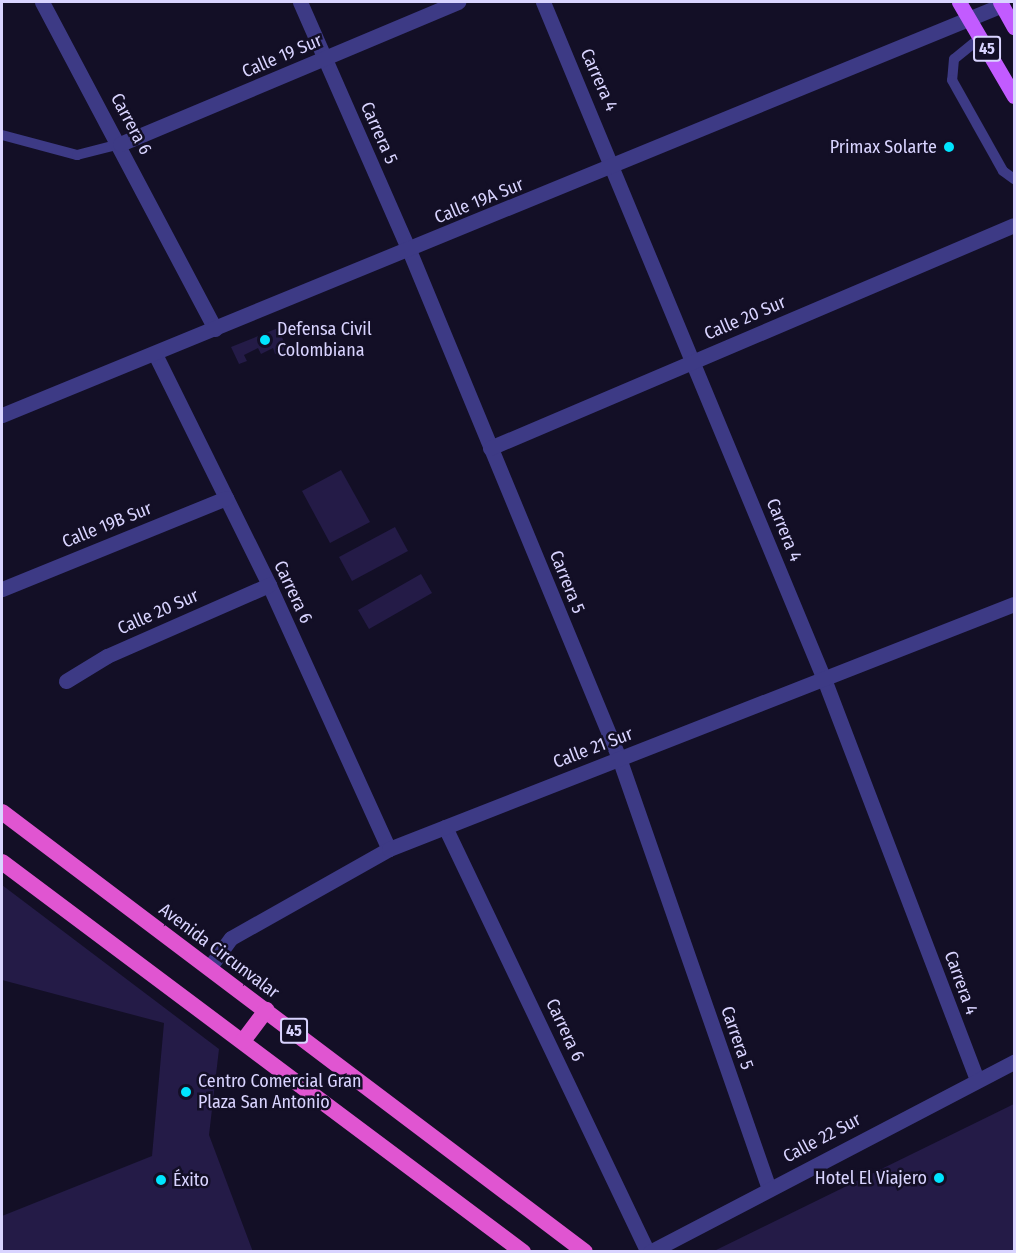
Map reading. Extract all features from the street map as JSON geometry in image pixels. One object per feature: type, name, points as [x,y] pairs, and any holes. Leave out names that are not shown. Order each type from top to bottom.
[{"type":"highway","name":"Avenida Circunvalar","points":[[2,812],[585,1251]]},
{"type":"highway","name":"45","points":[[2,862],[523,1251]]},
{"type":"highway","points":[[243,1041],[266,1010]]},
{"type":"main road","name":"45","points":[[959,2],[1014,96]]},
{"type":"main road","points":[[1001,3],[1014,27]]},
{"type":"street","name":"Carrera 6","points":[[42,2],[120,144],[215,329]]},
{"type":"street","name":"Carrera 5","points":[[300,2],[409,250],[619,758],[769,1188]]},
{"type":"street","name":"Calle 19 Sur","points":[[120,144],[325,60],[458,2]]},
{"type":"street","name":"Carrera 4","points":[[543,2],[615,166],[824,679],[976,1078]]},
{"type":"street","name":"Calle 19A Sur","points":[[2,415],[970,21],[1001,3]]},
{"type":"street","name":"Calle 20 Sur","points":[[490,448],[1014,225]]},
{"type":"street","name":"Carrera 6","points":[[155,354],[269,585],[389,849]]},
{"type":"street","name":"Calle 19B Sur","points":[[2,589],[226,498]]},
{"type":"street","name":"Calle 20 Sur","points":[[66,681],[107,656],[269,585]]},
{"type":"street","name":"Calle 21 Sur","points":[[209,968],[231,938],[389,849],[1014,604]]},
{"type":"street","name":"Carrera 6","points":[[445,827],[649,1251]]},
{"type":"street","name":"Calle 22 Sur","points":[[649,1251],[976,1078],[1014,1062]]},
{"type":"lane","points":[[981,38],[954,59],[951,80],[1003,171],[1014,179]]},
{"type":"lane","points":[[2,135],[78,155],[120,144]]},
{"type":"building","name":"Defensa Civil Colombiana","points":[[278,328],[287,349],[275,354],[273,348],[261,354],[258,348],[244,355],[247,361],[239,364],[231,347]]},
{"type":"building","points":[[341,470],[370,522],[330,543],[302,491]]},
{"type":"building","points":[[395,527],[408,551],[352,581],[339,557]]},
{"type":"building","points":[[421,574],[432,593],[369,629],[358,610]]},
{"type":"building","name":"Centro Comercial Gran Plaza San Antonio","points":[[2,885],[219,1049],[209,1135],[253,1252],[2,1252],[2,1216],[152,1156],[164,1023],[2,980]]},
{"type":"building","name":"Hotel El Viajero","points":[[1014,1104],[1014,1252],[712,1252]]},
{"type":"place","name":"Primax Solarte","points":[[949,147]]},
{"type":"place","name":"Defensa Civil Colombiana","points":[[265,340]]},
{"type":"place","name":"Centro Comercial Gran Plaza San Antonio","points":[[186,1092]]},
{"type":"place","name":"Hotel El Viajero","points":[[939,1178]]},
{"type":"place","name":"Éxito","points":[[161,1180]]}]
